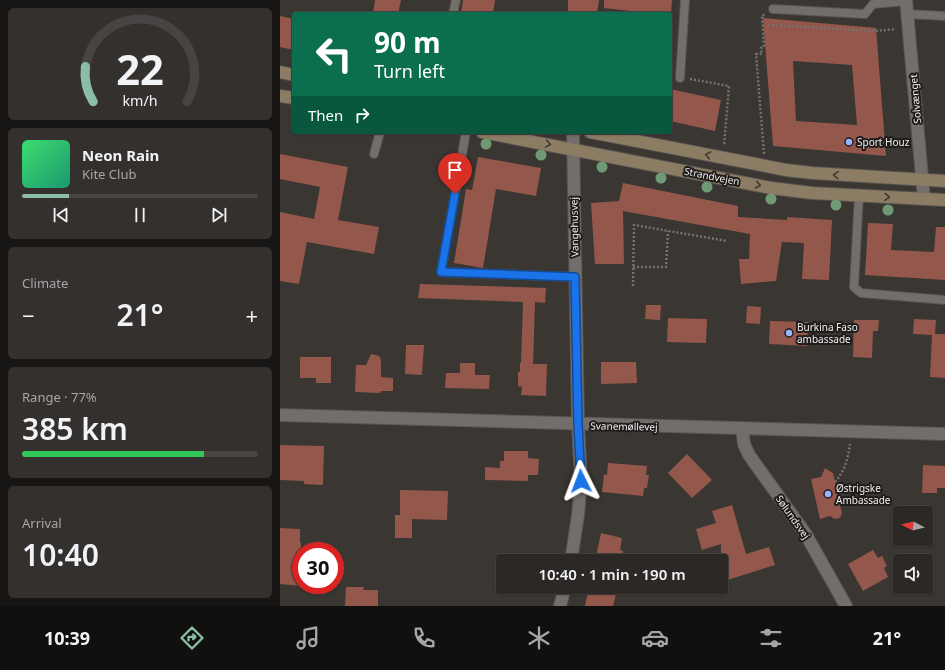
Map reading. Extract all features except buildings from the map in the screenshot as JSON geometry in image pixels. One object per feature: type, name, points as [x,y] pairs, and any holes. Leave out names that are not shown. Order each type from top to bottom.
[{"type":"street","name":"Solvænget","points":[[906,1],[924,199]]},
{"type":"street","points":[[280,72],[292,75]]},
{"type":"street","points":[[280,96],[292,98]]},
{"type":"street","name":"Strandvejen","points":[[506,134],[529,136],[573,149],[771,188],[812,193],[945,200]]},
{"type":"street","name":"Vangehusvej","points":[[572,554],[581,481],[578,424],[573,134]]},
{"type":"street","name":"Strandvejen","points":[[600,134],[765,166],[812,173],[945,181]]},
{"type":"street","name":"Svanemøllevej","points":[[280,415],[945,434]]},
{"type":"street","name":"Sølundsvej","points":[[742,428],[744,444],[749,455],[805,533],[846,606]]},
{"type":"street","points":[[560,606],[563,594]]},
{"type":"lane","points":[[453,12],[456,0]]},
{"type":"lane","points":[[680,78],[686,0]]},
{"type":"lane","points":[[773,9],[865,14],[873,4],[906,1]]},
{"type":"lane","points":[[907,14],[945,16]]},
{"type":"lane","points":[[374,154],[379,134]]},
{"type":"lane","points":[[466,134],[441,272],[575,277]]},
{"type":"lane","points":[[859,195],[854,287],[861,293],[945,300]]},
{"type":"path","points":[[765,166],[756,54],[762,54],[761,48],[764,48],[762,15],[774,15],[773,9]]},
{"type":"path","points":[[768,25],[876,31],[908,28]]},
{"type":"path","points":[[680,78],[729,86],[723,158]]},
{"type":"path","points":[[633,286],[634,225],[726,241]]},
{"type":"path","points":[[633,267],[666,267],[668,231]]},
{"type":"path","points":[[835,482],[840,477],[847,460],[852,431]]},
{"type":"place","name":"Sport Houz","points":[[849,142]]},
{"type":"place","name":"Burkina Faso ambassade","points":[[789,333]]},
{"type":"place","name":"Østrigske Ambassade","points":[[828,494]]},
{"type":"route","points":[[455,194],[441,272],[575,277],[578,424],[581,481]]}]
